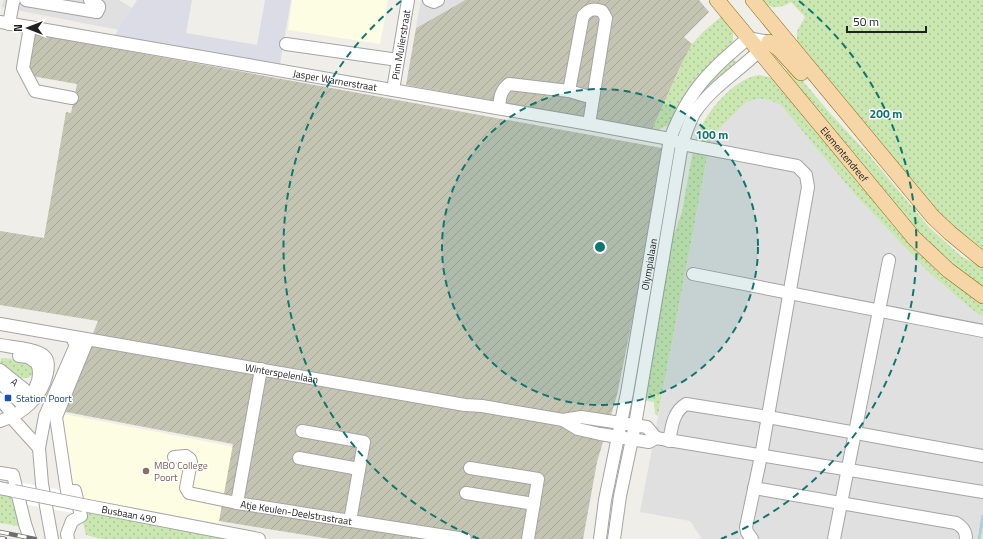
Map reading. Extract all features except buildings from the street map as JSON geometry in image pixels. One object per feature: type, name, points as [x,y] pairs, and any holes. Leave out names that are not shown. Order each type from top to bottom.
[{"type":"main road","name":"Elementendreef","points":[[717,0],[748,38],[764,46],[783,52],[824,100],[869,140]]},
{"type":"main road","name":"Elementendreef","points":[[753,0],[933,217],[983,260]]},
{"type":"main road","name":"Elementendreef","points":[[764,46],[914,238],[948,270],[983,296]]},
{"type":"street","points":[[5,23],[14,0]]},
{"type":"street","points":[[26,0],[97,12],[99,6],[90,0]]},
{"type":"street","name":"Pim Mulierstraat","points":[[393,90],[408,0]]},
{"type":"street","points":[[429,0],[434,2],[438,0]]},
{"type":"street","points":[[569,92],[583,16],[587,11],[595,9],[602,11],[606,18],[589,124]]},
{"type":"street","name":"Jasper Warnerstraat","points":[[5,23],[589,124],[670,139],[682,144],[797,166],[806,175],[808,187],[761,456],[746,527],[747,532],[752,539]]},
{"type":"street","points":[[764,46],[773,32],[774,25]]},
{"type":"street","points":[[30,27],[23,68],[35,91],[72,98]]},
{"type":"street","name":"Olympialaan","points":[[600,539],[605,500],[628,386],[670,139],[674,127],[702,82],[711,71],[748,38]]},
{"type":"street","points":[[286,44],[398,60]]},
{"type":"street","name":"Olympialaan","points":[[614,539],[620,496],[635,425],[682,144],[687,128],[695,113],[714,89],[764,46]]},
{"type":"street","points":[[499,108],[500,95],[503,89],[509,84],[569,92],[593,98]]},
{"type":"street","points":[[834,539],[890,260]]},
{"type":"street","points":[[693,274],[983,331]]},
{"type":"street","name":"Winterspelenlaan","points":[[0,324],[78,340],[465,405],[482,406],[563,420],[581,417],[647,427],[656,438],[649,442],[632,440],[578,429],[563,420]]},
{"type":"street","points":[[0,329],[78,340],[86,344],[56,417],[67,491],[75,491],[81,516],[72,520],[69,533],[48,517]]},
{"type":"street","points":[[52,539],[42,484],[39,448],[45,416],[78,340]]},
{"type":"street","points":[[0,345],[39,352],[46,358],[48,363],[46,375],[39,393],[26,408],[5,416]]},
{"type":"street","points":[[0,352],[28,357],[37,363],[39,369],[38,380],[30,394],[5,416]]},
{"type":"street","name":"A","points":[[0,370],[30,394]]},
{"type":"street","name":"Atje Keulen-Deelstrastraat","points":[[261,370],[237,503],[465,539]]},
{"type":"street","points":[[0,382],[21,403]]},
{"type":"street","points":[[0,399],[5,416],[39,448]]},
{"type":"street","points":[[669,440],[672,425],[677,412],[686,404],[768,417],[983,456]]},
{"type":"street","points":[[302,431],[364,442],[350,521]]},
{"type":"street","points":[[656,438],[983,492]]},
{"type":"street","points":[[174,457],[186,456],[190,459],[191,462],[183,484],[191,495],[237,503]]},
{"type":"street","points":[[299,458],[359,469]]},
{"type":"street","points":[[470,468],[538,479],[528,539]]},
{"type":"street","points":[[0,472],[13,475],[30,539]]},
{"type":"street","name":"Busbaan 490","points":[[0,488],[259,539]]},
{"type":"street","points":[[754,488],[956,523],[966,533],[966,539]]},
{"type":"street","points":[[466,493],[534,504]]},
{"type":"shaded area","points":[[4,0],[119,0],[132,8],[119,30],[1,7]]},
{"type":"shaded area","points":[[137,0],[192,0],[186,33],[257,45],[265,0],[291,0],[279,70],[111,41]]},
{"type":"shaded area","points":[[292,0],[388,0],[380,44],[288,30]]},
{"type":"shaded area","points":[[421,0],[465,0],[416,28]]},
{"type":"shaded area","points":[[465,0],[699,0],[709,12],[684,37],[692,44],[652,130],[406,85],[416,28]]},
{"type":"shaded area","points":[[34,34],[662,148],[651,228],[617,395],[597,462],[583,539],[330,539],[219,521],[233,444],[61,411],[98,321],[0,305],[0,231],[44,238],[66,112],[71,113],[77,84],[32,76],[28,70]]},
{"type":"shaded area","points":[[757,99],[769,100],[781,105],[856,196],[927,271],[971,309],[983,317],[983,539],[702,539],[690,521],[640,512],[711,137],[746,102]]},
{"type":"shaded area","name":"MBO College Poort","points":[[54,412],[235,447],[221,524],[65,495]]},
{"type":"green space","points":[[760,0],[983,0],[983,254],[941,218],[797,43],[797,31],[805,17],[791,2],[783,6],[775,7]]},
{"type":"green space","points":[[723,15],[733,30],[733,43],[672,123],[658,130],[652,130],[692,44],[703,32]]},
{"type":"green space","points":[[732,58],[739,65],[690,105],[696,96]]},
{"type":"green space","points":[[791,67],[829,112],[868,154],[929,227],[962,257],[983,267],[983,289],[926,242],[784,73]]},
{"type":"green space","points":[[759,75],[773,78],[983,301],[983,317],[971,309],[927,271],[856,196],[780,105],[769,100],[757,99],[709,147],[701,144],[696,138],[705,120],[716,105],[736,85],[751,77]]},
{"type":"green space","points":[[693,150],[708,153],[658,416],[655,414],[654,402],[642,400],[668,252],[682,212]]},
{"type":"green space","points":[[670,166],[675,167],[635,399],[630,398]]},
{"type":"green space","points":[[1,358],[28,361],[31,363],[33,374],[28,378],[19,378],[0,364]]},
{"type":"green space","points":[[0,495],[18,498],[23,527],[0,523]]},
{"type":"green space","points":[[80,511],[227,539],[102,539],[86,535]]},
{"type":"pier","points":[[11,481],[80,493],[85,515],[17,503]]},
{"type":"waterway","points":[[979,539],[983,516]]},
{"type":"railway","points":[[0,532],[35,539]]},
{"type":"railway","points":[[0,538],[5,539]]},
{"type":"place","name":"Station Poort","points":[[8,398]]},
{"type":"place","name":"MBO College Poort","points":[[146,471]]}]
